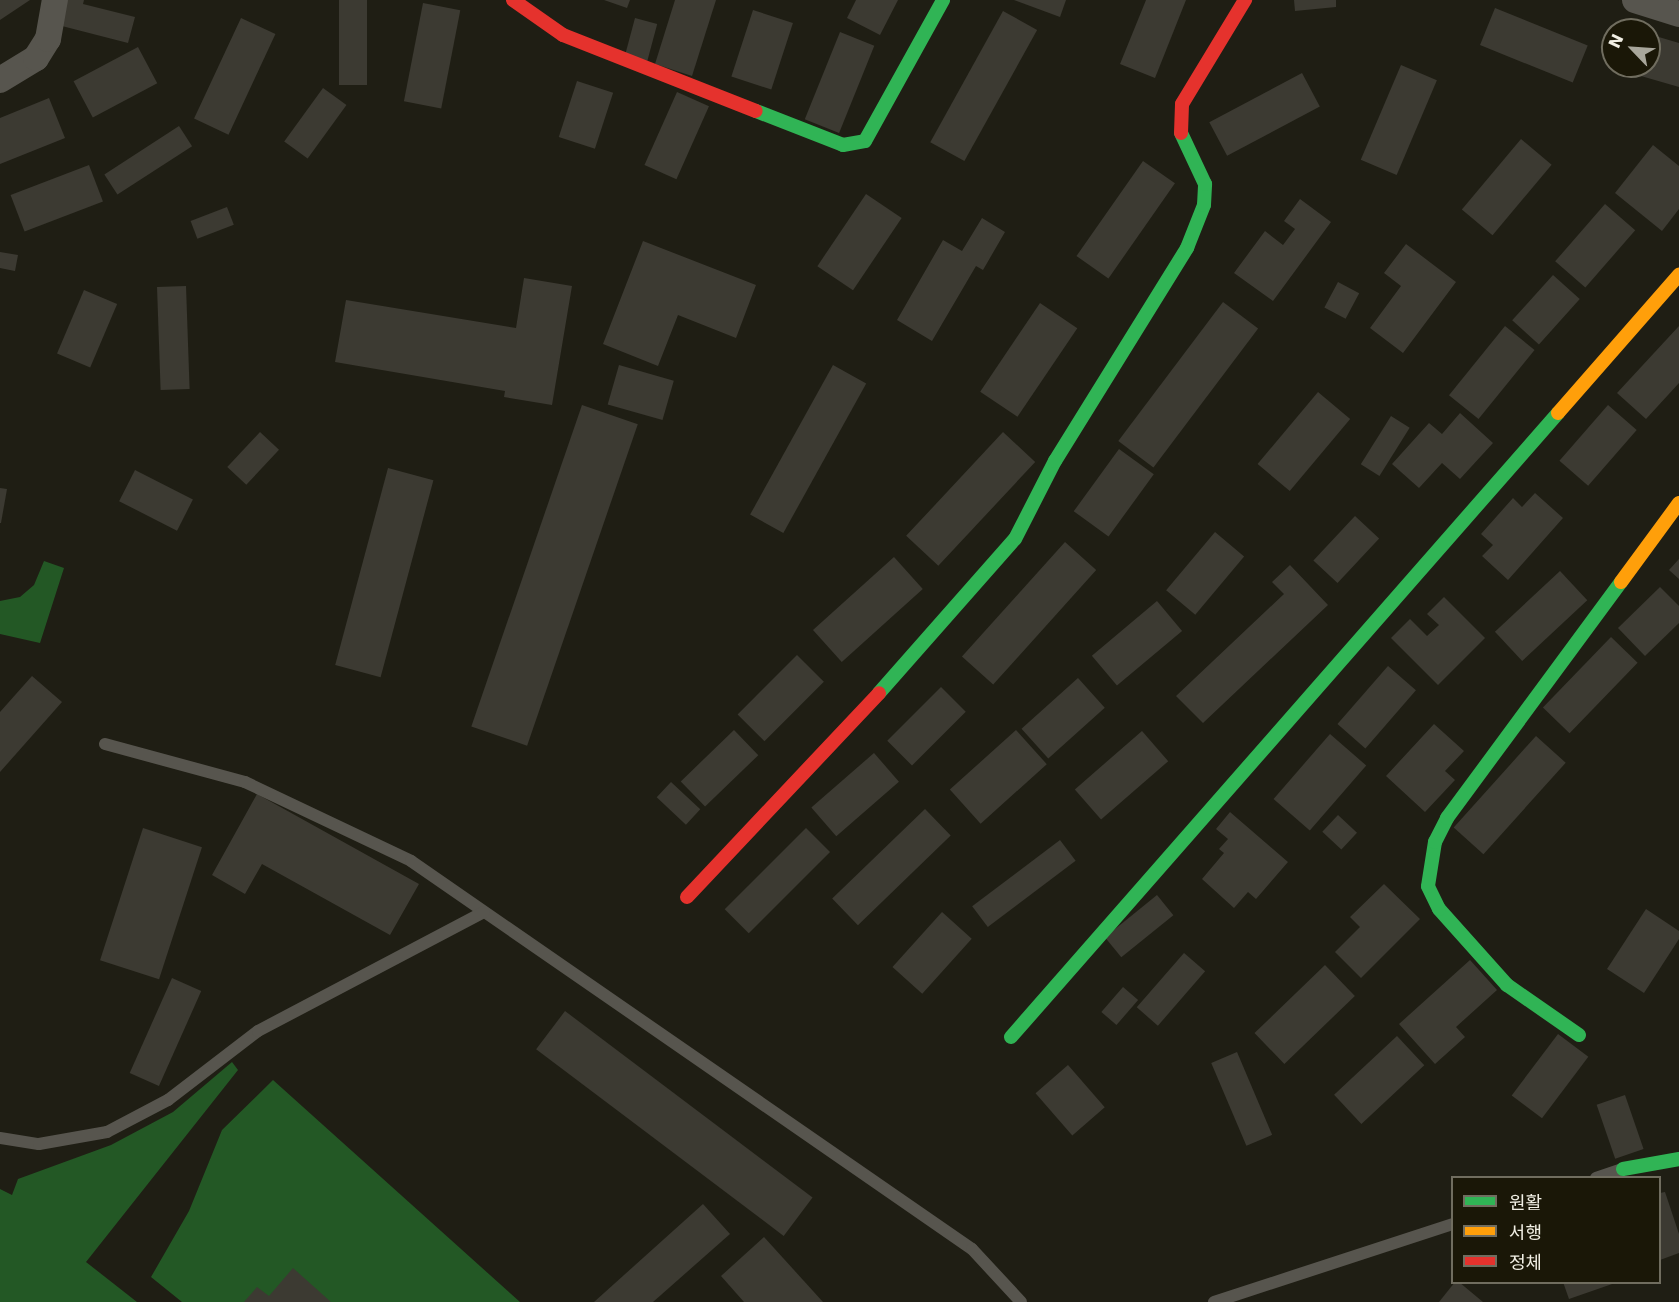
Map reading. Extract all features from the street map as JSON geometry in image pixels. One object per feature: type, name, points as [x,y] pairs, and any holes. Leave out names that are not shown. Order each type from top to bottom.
[{"type":"street","points":[[0,80],[36,58],[48,39],[56,0]]},
{"type":"street","points":[[513,0],[563,35],[843,145],[865,141],[944,0]]},
{"type":"street","points":[[687,897],[925,644],[1016,539],[1061,451],[1187,248],[1204,205],[1205,184],[1179,130],[1182,104],[1245,0]]},
{"type":"street","points":[[1635,0],[1679,14]]},
{"type":"street","points":[[1011,1037],[1679,275]]},
{"type":"street","points":[[1579,1035],[1507,985],[1439,909],[1428,886],[1435,842],[1447,818],[1679,503]]},
{"type":"street","points":[[1623,1169],[1679,1159]]},
{"type":"lane","points":[[105,744],[245,782],[411,861],[972,1249],[1021,1302]]},
{"type":"lane","points":[[0,1138],[39,1144],[107,1132],[168,1100],[258,1031],[484,912]]},
{"type":"lane","points":[[1602,1176],[1623,1169]]},
{"type":"lane","points":[[1214,1302],[1451,1224]]},
{"type":"green space","points":[[44,561],[64,568],[40,643],[0,634],[0,601],[20,597],[34,585]]},
{"type":"green space","points":[[232,1062],[238,1070],[86,1262],[137,1302],[0,1302],[0,1189],[12,1195],[18,1179],[111,1145],[173,1112]]},
{"type":"green space","points":[[273,1080],[520,1302],[182,1302],[151,1277],[189,1211],[222,1130]]},
{"type":"building","points":[[0,0],[30,0],[0,20]]},
{"type":"building","points":[[64,0],[84,0],[83,4],[135,17],[128,43],[58,25]]},
{"type":"building","points":[[339,0],[367,0],[367,85],[339,85]]},
{"type":"building","points":[[604,0],[630,0],[627,8]]},
{"type":"building","points":[[675,0],[716,0],[692,76],[655,64]]},
{"type":"building","points":[[856,0],[898,0],[880,35],[847,18]]},
{"type":"building","points":[[1014,0],[1066,0],[1060,17]]},
{"type":"building","points":[[1146,0],[1186,0],[1155,78],[1120,64]]},
{"type":"building","points":[[1294,0],[1336,0],[1336,7],[1295,11]]},
{"type":"building","points":[[423,3],[460,10],[441,108],[404,101]]},
{"type":"building","points":[[1495,8],[1588,45],[1573,83],[1480,45]]},
{"type":"building","points":[[753,10],[793,23],[771,90],[731,77]]},
{"type":"building","points":[[1003,11],[1037,30],[964,161],[930,142]]},
{"type":"building","points":[[241,18],[275,34],[229,135],[194,119]]},
{"type":"building","points":[[635,18],[657,24],[647,61],[625,55]]},
{"type":"building","points":[[840,32],[874,46],[839,133],[805,119]]},
{"type":"building","points":[[1661,38],[1679,43],[1679,87],[1648,78],[1661,78]]},
{"type":"building","points":[[138,47],[157,83],[93,117],[74,81]]},
{"type":"building","points":[[1401,65],[1437,80],[1397,175],[1361,160]]},
{"type":"building","points":[[1302,73],[1320,107],[1227,156],[1209,122]]},
{"type":"building","points":[[577,81],[613,93],[595,149],[559,137]]},
{"type":"building","points":[[323,88],[346,105],[308,158],[284,141]]},
{"type":"building","points":[[677,92],[709,106],[676,179],[644,165]]},
{"type":"building","points":[[49,98],[65,138],[0,164],[0,118]]},
{"type":"building","points":[[179,126],[192,146],[117,195],[104,174]]},
{"type":"building","points":[[1521,139],[1552,165],[1493,235],[1462,209]]},
{"type":"building","points":[[1653,145],[1679,166],[1679,209],[1662,231],[1615,193]]},
{"type":"building","points":[[1143,161],[1175,183],[1108,278],[1076,256]]},
{"type":"building","points":[[89,165],[103,201],[25,232],[11,195]]},
{"type":"building","points":[[866,194],[902,218],[853,290],[817,266]]},
{"type":"building","points":[[1300,199],[1331,222],[1273,301],[1234,273],[1265,231],[1283,245],[1295,229],[1284,221]]},
{"type":"building","points":[[1605,204],[1635,230],[1585,288],[1555,261]]},
{"type":"building","points":[[227,207],[234,225],[197,239],[191,221]]},
{"type":"building","points":[[982,218],[1005,232],[983,270],[976,266],[932,341],[897,320],[943,240],[962,251]]},
{"type":"building","points":[[643,241],[756,285],[736,338],[678,315],[658,366],[603,344]]},
{"type":"building","points":[[1406,244],[1456,282],[1403,353],[1370,328],[1401,286],[1384,273]]},
{"type":"building","points":[[0,252],[18,255],[15,271],[0,268]]},
{"type":"building","points":[[1553,275],[1580,299],[1539,344],[1512,320]]},
{"type":"building","points":[[524,278],[572,286],[552,405],[504,397],[505,391],[335,362],[346,300],[516,328]]},
{"type":"building","points":[[1338,282],[1359,293],[1346,319],[1324,308]]},
{"type":"building","points":[[186,286],[190,389],[161,390],[157,287]]},
{"type":"building","points":[[84,290],[117,304],[90,368],[57,354]]},
{"type":"building","points":[[1223,302],[1258,328],[1153,467],[1118,441]]},
{"type":"building","points":[[1040,303],[1077,328],[1017,417],[980,392]]},
{"type":"building","points":[[1505,326],[1535,350],[1479,419],[1449,395]]},
{"type":"building","points":[[1679,326],[1679,383],[1646,419],[1617,393]]},
{"type":"building","points":[[619,365],[674,381],[662,420],[608,404]]},
{"type":"building","points":[[833,365],[866,383],[783,533],[750,515]]},
{"type":"building","points":[[1318,392],[1350,419],[1290,491],[1258,464]]},
{"type":"building","points":[[582,405],[638,424],[527,746],[471,726]]},
{"type":"building","points":[[1608,405],[1637,430],[1588,486],[1559,461]]},
{"type":"building","points":[[1460,413],[1493,443],[1460,479],[1442,463],[1419,488],[1392,464],[1429,423],[1442,434]]},
{"type":"building","points":[[1391,416],[1410,428],[1379,476],[1361,464]]},
{"type":"building","points":[[260,432],[279,450],[246,485],[227,467]]},
{"type":"building","points":[[1003,432],[1035,462],[938,566],[906,536]]},
{"type":"building","points":[[1119,449],[1154,474],[1109,537],[1074,511]]},
{"type":"building","points":[[388,468],[433,480],[381,677],[335,665]]},
{"type":"building","points":[[135,470],[193,500],[177,531],[119,501]]},
{"type":"building","points":[[0,488],[7,489],[1,523],[0,523]]},
{"type":"building","points":[[1535,493],[1563,518],[1508,580],[1482,556],[1493,545],[1481,534],[1513,498],[1522,507]]},
{"type":"building","points":[[1355,516],[1379,539],[1338,583],[1313,561]]},
{"type":"building","points":[[1215,532],[1244,556],[1195,615],[1166,590]]},
{"type":"building","points":[[1065,542],[1096,570],[993,685],[962,656]]},
{"type":"building","points":[[894,557],[923,589],[842,662],[813,630]]},
{"type":"building","points":[[1679,559],[1679,579],[1669,570]]},
{"type":"building","points":[[1290,565],[1328,605],[1203,723],[1176,696],[1284,594],[1272,582]]},
{"type":"building","points":[[1560,571],[1587,600],[1522,661],[1495,632]]},
{"type":"building","points":[[1660,587],[1679,606],[1679,623],[1645,656],[1618,628]]},
{"type":"building","points":[[1444,597],[1485,638],[1438,685],[1391,638],[1410,619],[1427,636],[1439,625],[1427,614]]},
{"type":"building","points":[[1157,601],[1182,631],[1117,686],[1092,656]]},
{"type":"building","points":[[1611,637],[1638,663],[1570,733],[1543,707]]},
{"type":"building","points":[[797,655],[824,682],[764,741],[738,714]]},
{"type":"building","points":[[1388,666],[1416,690],[1365,748],[1337,724]]},
{"type":"building","points":[[32,676],[62,702],[0,772],[0,712]]},
{"type":"building","points":[[1078,678],[1105,708],[1048,759],[1022,729]]},
{"type":"building","points":[[941,687],[966,712],[912,765],[887,741]]},
{"type":"building","points":[[1434,724],[1464,751],[1445,771],[1455,780],[1425,812],[1386,776]]},
{"type":"building","points":[[734,730],[758,755],[705,807],[681,781]]},
{"type":"building","points":[[1016,730],[1047,764],[981,824],[950,790]]},
{"type":"building","points":[[1142,731],[1168,761],[1101,820],[1075,789]]},
{"type":"building","points":[[1330,734],[1366,765],[1310,830],[1274,799]]},
{"type":"building","points":[[1536,736],[1566,763],[1483,854],[1454,827]]},
{"type":"building","points":[[874,753],[899,782],[836,836],[811,807]]},
{"type":"building","points":[[671,782],[700,809],[686,825],[657,797]]},
{"type":"building","points":[[257,794],[419,884],[390,935],[262,864],[245,894],[212,875]]},
{"type":"building","points":[[925,809],[951,836],[858,925],[832,899]]},
{"type":"building","points":[[1230,812],[1288,862],[1256,899],[1248,892],[1234,908],[1202,879],[1224,853],[1219,849],[1228,839],[1216,829]]},
{"type":"building","points":[[1338,815],[1357,833],[1341,850],[1322,832]]},
{"type":"building","points":[[143,828],[202,847],[159,979],[100,960]]},
{"type":"building","points":[[806,828],[830,852],[749,933],[725,909]]},
{"type":"building","points":[[1060,840],[1076,861],[988,927],[972,906]]},
{"type":"building","points":[[1384,884],[1420,919],[1361,978],[1335,952],[1360,927],[1350,917]]},
{"type":"building","points":[[1157,895],[1173,915],[1121,957],[1105,937]]},
{"type":"building","points":[[1646,909],[1679,931],[1679,939],[1644,993],[1607,969]]},
{"type":"building","points":[[942,912],[972,939],[922,994],[892,967]]},
{"type":"building","points":[[1184,953],[1205,971],[1158,1026],[1137,1007]]},
{"type":"building","points":[[1470,960],[1497,990],[1456,1027],[1465,1037],[1435,1064],[1399,1024]]},
{"type":"building","points":[[1325,965],[1355,996],[1284,1064],[1255,1033]]},
{"type":"building","points":[[172,978],[201,991],[159,1086],[130,1073]]},
{"type":"building","points":[[1123,987],[1138,1000],[1116,1025],[1101,1012]]},
{"type":"building","points":[[565,1011],[813,1198],[784,1236],[536,1049]]},
{"type":"building","points":[[1558,1034],[1588,1057],[1542,1118],[1512,1095]]},
{"type":"building","points":[[1397,1036],[1424,1065],[1361,1124],[1334,1095]]},
{"type":"building","points":[[1237,1052],[1272,1135],[1246,1146],[1211,1063]]},
{"type":"building","points":[[1068,1065],[1105,1107],[1072,1135],[1036,1093]]},
{"type":"building","points":[[1625,1095],[1644,1149],[1615,1159],[1597,1105]]},
{"type":"building","points":[[1665,1192],[1679,1234],[1679,1253],[1661,1260],[1661,1193]]},
{"type":"building","points":[[703,1204],[730,1234],[653,1302],[594,1302]]},
{"type":"building","points":[[764,1237],[823,1302],[744,1302],[721,1276]]},
{"type":"building","points":[[293,1268],[331,1302],[244,1302],[257,1287],[269,1296]]},
{"type":"building","points":[[1453,1284],[1461,1284],[1483,1302],[1439,1302]]},
{"type":"building","points":[[1564,1284],[1612,1284],[1569,1299]]},
{"type":"traffic: fast","points":[[756,111],[843,145],[865,141],[943,0]]},
{"type":"traffic: fast","points":[[879,693],[1015,539],[1055,461],[1187,248],[1204,205],[1205,184],[1181,133]]},
{"type":"traffic: fast","points":[[1011,1037],[1558,413]]},
{"type":"traffic: fast","points":[[1579,1035],[1507,985],[1439,909],[1428,886],[1435,842],[1447,818],[1621,582]]},
{"type":"traffic: fast","points":[[1623,1169],[1679,1159]]},
{"type":"traffic: slow","points":[[1558,413],[1679,275]]},
{"type":"traffic: slow","points":[[1621,582],[1679,503]]},
{"type":"traffic: jam","points":[[513,0],[563,35],[756,111]]},
{"type":"traffic: jam","points":[[1181,133],[1182,104],[1245,0]]},
{"type":"traffic: jam","points":[[687,897],[879,693]]}]
